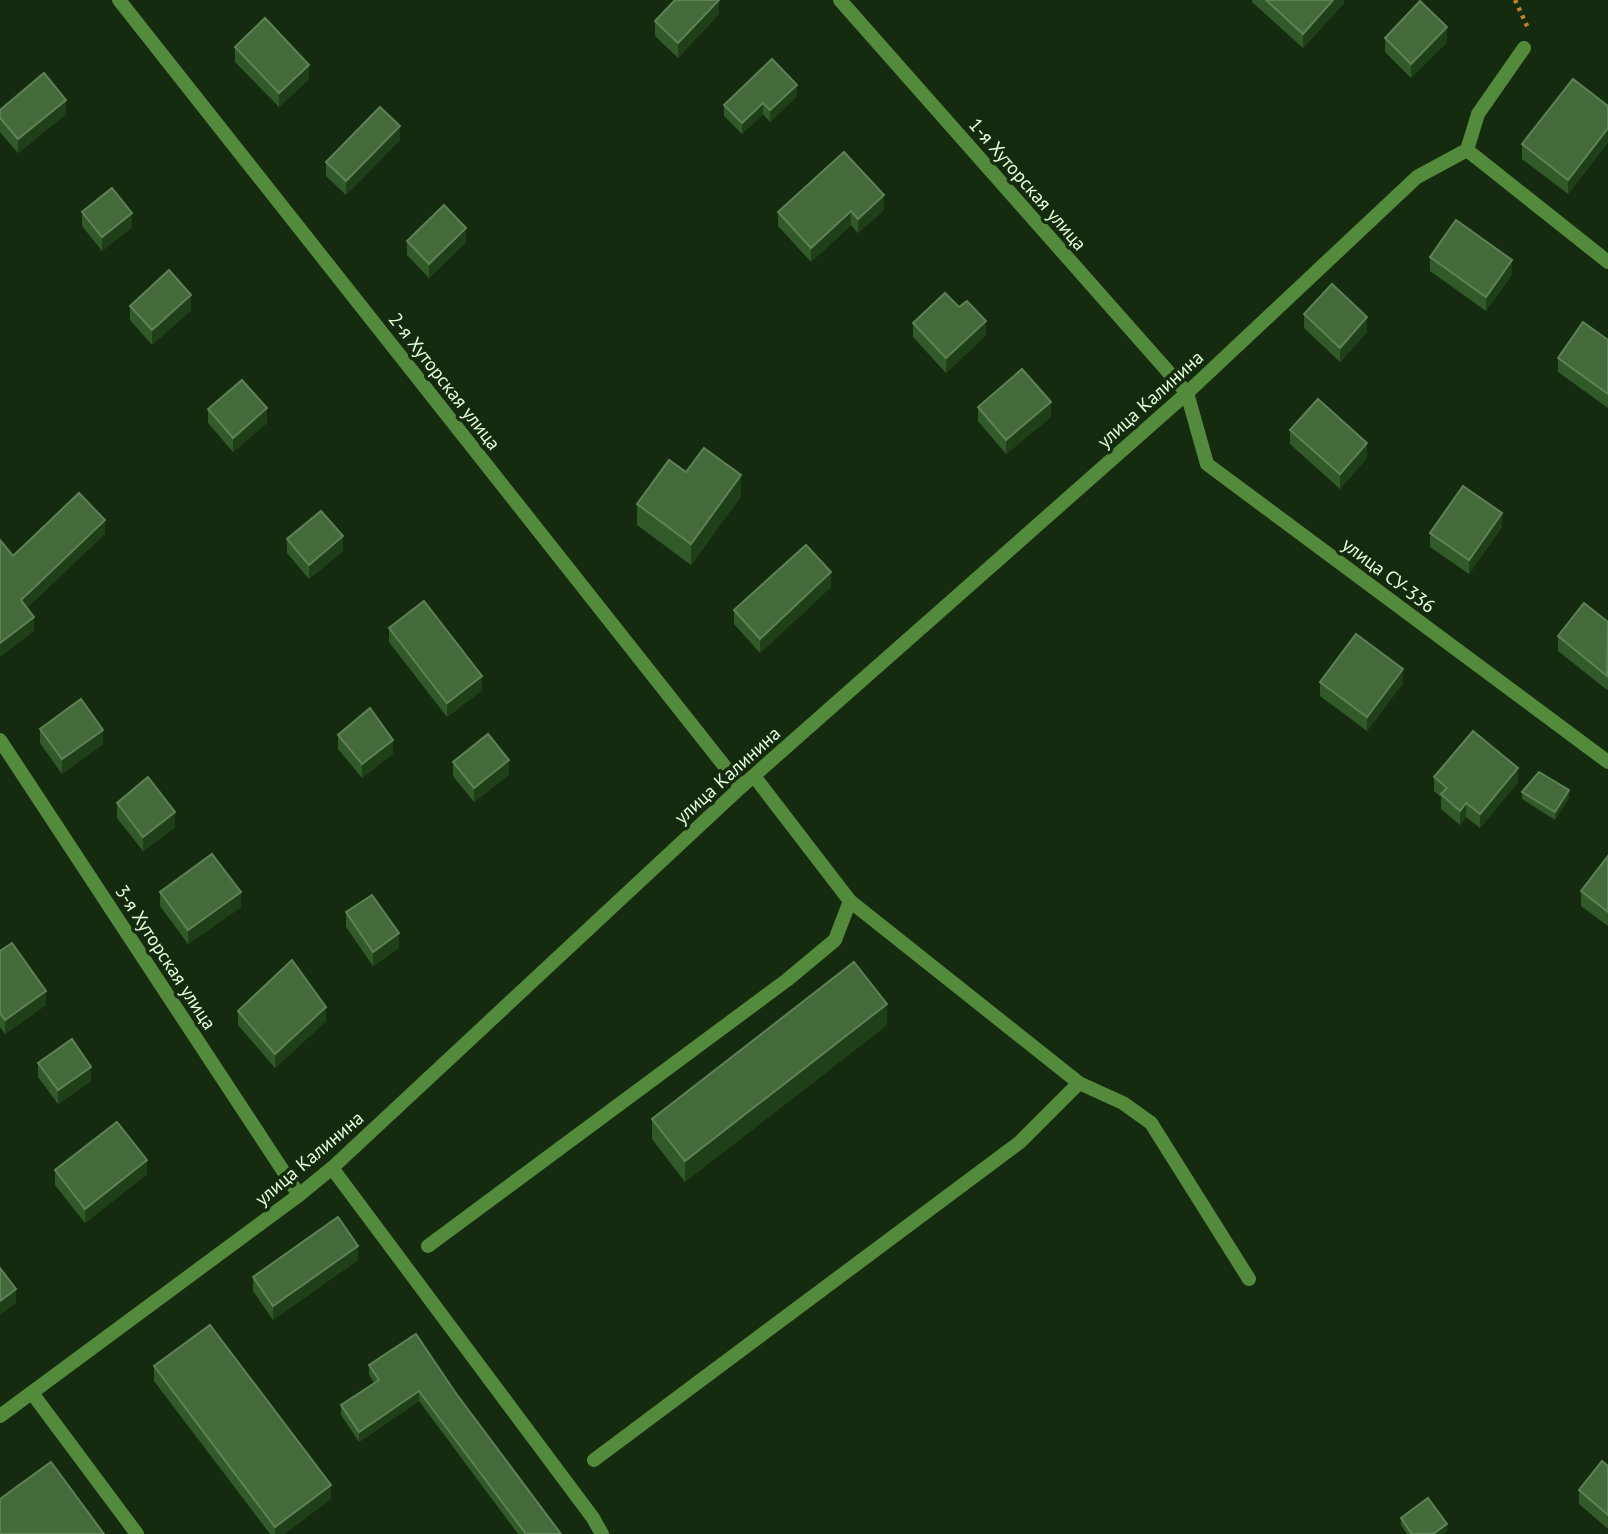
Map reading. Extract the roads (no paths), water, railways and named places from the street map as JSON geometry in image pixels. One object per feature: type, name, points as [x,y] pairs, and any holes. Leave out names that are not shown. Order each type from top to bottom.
[{"type":"street","name":"2-я Хуторская улица","points":[[119,0],[741,787]]},
{"type":"street","name":"1-я Хуторская улица","points":[[840,0],[1187,393]]},
{"type":"street","points":[[1524,48],[1478,114],[1467,150],[1608,262]]},
{"type":"street","name":"улица Калинина","points":[[0,1416],[332,1168],[741,787],[1187,393],[1417,177],[1467,150]]},
{"type":"street","name":"улица СУ-336","points":[[1187,393],[1207,464],[1608,762]]},
{"type":"street","name":"3-я Хуторская улица","points":[[0,740],[299,1195]]},
{"type":"street","points":[[754,776],[850,901],[1080,1083],[1123,1103],[1151,1123],[1249,1279]]},
{"type":"street","points":[[428,1245],[787,980],[835,940],[850,901]]},
{"type":"street","points":[[594,1460],[1020,1142],[1080,1083]]},
{"type":"street","points":[[332,1168],[593,1518],[602,1534]]},
{"type":"street","points":[[32,1392],[137,1534]]}]
